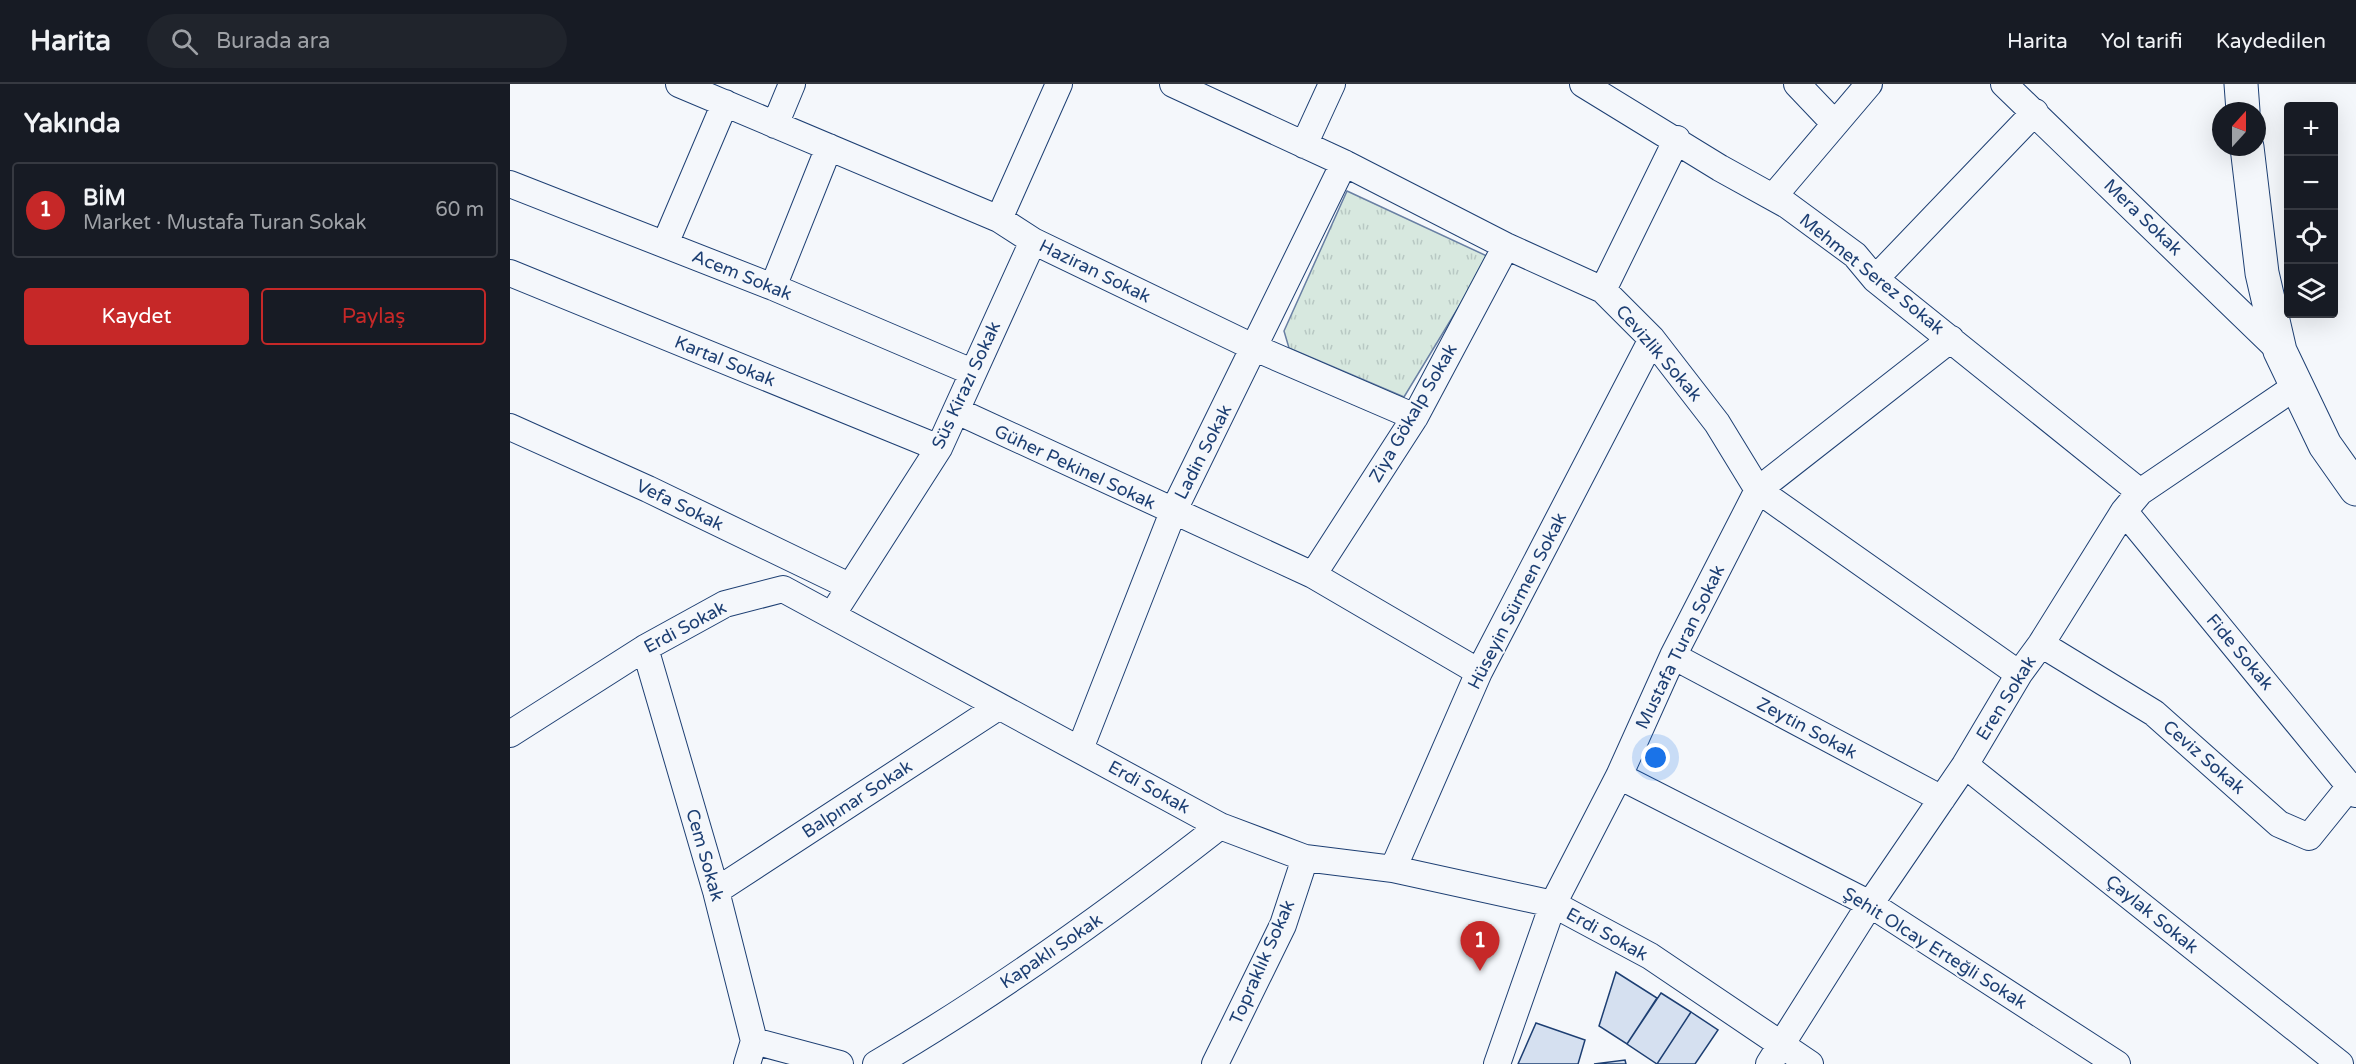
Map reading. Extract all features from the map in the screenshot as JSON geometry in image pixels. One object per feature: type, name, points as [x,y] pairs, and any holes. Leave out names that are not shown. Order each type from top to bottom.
[{"type":"street","name":"Haziran Sokak","points":[[680,84],[999,219],[1033,241],[1255,348],[1415,417]]},
{"type":"street","points":[[776,125],[792,84]]},
{"type":"street","points":[[999,219],[1059,84]]},
{"type":"street","name":"Cevizlik Sokak","points":[[1173,84],[1344,163],[1506,246],[1603,290],[1652,339],[1717,423],[1758,490],[2019,674]]},
{"type":"street","points":[[1304,145],[1332,84]]},
{"type":"street","points":[[1797,84],[1835,124]]},
{"type":"street","points":[[1773,197],[1869,84]]},
{"type":"street","name":"Mera Sokak","points":[[2004,84],[2280,351]]},
{"type":"street","points":[[2241,84],[2242,102]]},
{"type":"street","name":"Mehmet Serez Sokak","points":[[1592,86],[1720,168],[1787,205],[1855,255],[1875,279],[1951,339],[2132,501]]},
{"type":"street","points":[[665,244],[725,104]]},
{"type":"street","points":[[1875,279],[2035,112]]},
{"type":"street","points":[[1603,290],[1677,139]]},
{"type":"street","points":[[773,287],[829,147]]},
{"type":"street","points":[[2248,156],[2262,273],[2280,351],[2325,445],[2356,489]]},
{"type":"street","name":"Ladin Sokak","points":[[1080,748],[1173,512],[1344,163]]},
{"type":"street","name":"Acem Sokak","points":[[510,184],[773,287],[972,372]]},
{"type":"street","name":"Süs Kirazı Sokak","points":[[832,615],[939,448],[1033,241]]},
{"type":"street","name":"Ziya Gökalp Sokak","points":[[1313,575],[1415,417],[1506,246]]},
{"type":"street","name":"Kartal Sokak","points":[[510,273],[939,448]]},
{"type":"street","name":"Hüseyin Sürmen Sokak","points":[[1393,869],[1479,672],[1652,339]]},
{"type":"street","name":"Mustafa Turan Sokak","points":[[1497,1064],[1553,904],[1619,776],[1673,656],[1758,490],[1951,339]]},
{"type":"street","name":"Eren Sokak","points":[[1775,1054],[1870,904],[1965,765],[2019,674],[2041,644],[2132,501],[2298,385]]},
{"type":"street","name":"Güher Pekinel Sokak","points":[[957,411],[1313,575],[1479,672]]},
{"type":"street","name":"Vefa Sokak","points":[[510,427],[648,489],[849,586]]},
{"type":"street","name":"Fide Sokak","points":[[2132,501],[2354,790]]},
{"type":"street","name":"Erdi Sokak","points":[[510,734],[645,648],[725,604],[783,589],[998,707],[1080,748],[1220,826],[1305,858],[1393,869],[1553,904],[1650,956],[1775,1054],[1810,1064]]},
{"type":"street","name":"Ceviz Sokak","points":[[2041,644],[2154,713],[2279,824],[2309,837],[2354,790]]},
{"type":"street","name":"Cem Sokak","points":[[645,648],[716,891],[750,1052]]},
{"type":"street","name":"Zeytin Sokak","points":[[1673,656],[1942,799]]},
{"type":"street","name":"Balpınar Sokak","points":[[716,891],[998,707]]},
{"type":"street","name":"Çaylak Sokak","points":[[1965,765],[2340,1064]]},
{"type":"street","name":"Şehit Olcay Erteğli Sokak","points":[[1619,776],[1870,904],[2117,1064]]},
{"type":"street","name":"Kapaklı Sokak","points":[[876,1064],[939,1028],[1127,899],[1220,826]]},
{"type":"street","name":"Topraklık Sokak","points":[[1215,1064],[1283,925],[1305,858]]},
{"type":"street","points":[[750,1052],[840,1064]]},
{"type":"green space","points":[[1347,191],[1489,257],[1404,397],[1289,348],[1284,331]]},
{"type":"building","points":[[1616,972],[1657,998],[1627,1044],[1599,1026]]},
{"type":"building","points":[[1661,993],[1691,1012],[1657,1064],[1627,1044]]},
{"type":"building","points":[[1691,1012],[1718,1030],[1695,1064],[1657,1064]]},
{"type":"building","points":[[1536,1023],[1585,1040],[1578,1064],[1518,1064]]},
{"type":"building","points":[[1625,1060],[1626,1064],[1594,1064]]},
{"type":"place","name":"BİM","points":[[1480,971]]}]
